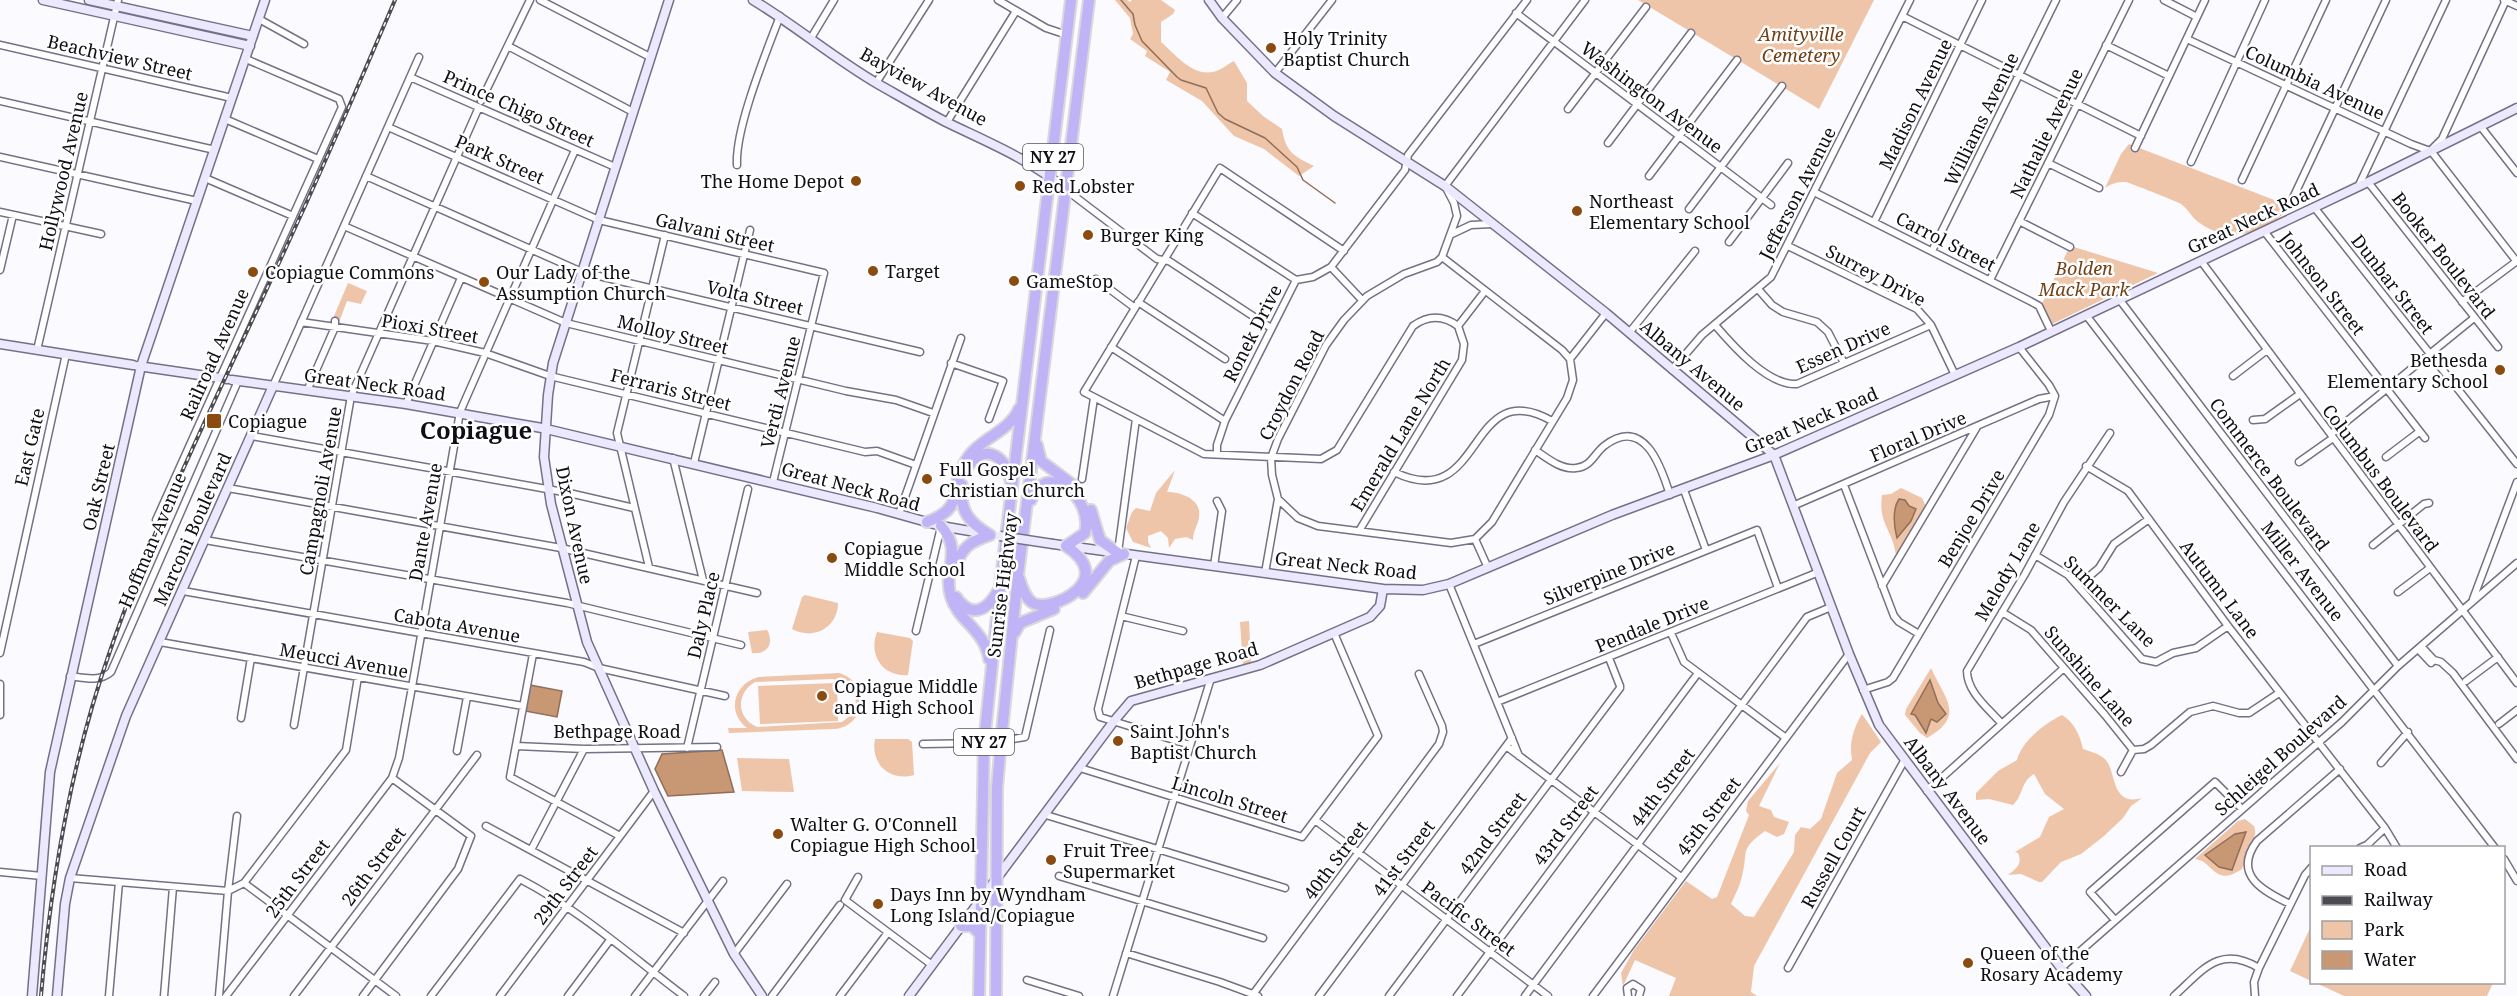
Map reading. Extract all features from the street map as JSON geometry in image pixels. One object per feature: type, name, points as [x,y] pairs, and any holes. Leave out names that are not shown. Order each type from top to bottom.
[{"type":"highway","name":"Sunrise Highway","points":[[979,996],[984,743],[1000,587],[1071,0]]},
{"type":"highway","name":"Sunrise Highway","points":[[996,996],[1001,741],[1018,575],[1089,0]]},
{"type":"highway","points":[[927,522],[943,516],[950,510],[964,464],[975,448],[1014,420],[1024,398]]},
{"type":"highway","points":[[1012,641],[1020,623],[1071,602],[1094,582],[1109,561],[1121,553],[1100,540],[1091,511],[1084,497],[1074,485],[1041,460],[1036,435]]},
{"type":"highway","points":[[995,535],[967,518],[962,505],[961,489],[969,465],[974,458],[983,454],[993,455],[1002,460],[1010,473],[1013,492]]},
{"type":"highway","points":[[1018,575],[1028,599],[1044,606],[1066,598],[1085,582],[1084,562],[1078,554],[1066,546],[1085,533],[1087,525],[1079,499],[1069,489],[1049,482],[1039,486],[1027,509]]},
{"type":"highway","points":[[941,526],[952,543],[949,586],[951,599],[981,636],[987,647],[991,669]]},
{"type":"highway","points":[[995,535],[970,542],[963,550],[955,573],[956,598],[963,606],[973,610],[982,609],[990,604],[1000,587]]},
{"type":"highway","points":[[961,926],[972,926],[980,934]]},
{"type":"main road","points":[[43,0],[250,46]]},
{"type":"main road","points":[[89,0],[118,3],[253,36]]},
{"type":"main road","name":"Oak Street","points":[[32,996],[50,772],[70,676],[126,439],[137,366],[215,150],[265,0]]},
{"type":"main road","name":"Dixon Avenue","points":[[669,0],[550,376],[544,457],[548,490],[561,548],[577,607],[598,668],[654,791],[734,954],[762,996]]},
{"type":"main road","name":"Bayview Avenue","points":[[753,0],[780,16],[876,83],[947,122],[985,139],[1051,177],[1065,189]]},
{"type":"main road","name":"Albany Avenue","points":[[1209,0],[1222,18],[1275,72],[1334,116],[1445,186],[1606,313],[1774,455],[1849,654],[1879,725],[2061,968],[2086,996]]},
{"type":"main road","name":"Great Neck Road","points":[[0,344],[229,380],[460,412],[545,428],[773,482],[941,526],[1136,556],[1383,589],[1423,590],[1449,584],[1612,515],[1774,455],[2019,347],[2363,184],[2517,108]]},
{"type":"main road","name":"Marconi Boulevard","points":[[57,996],[65,904],[70,878],[112,751],[273,386]]},
{"type":"main road","name":"Bethpage Road","points":[[909,996],[1131,701],[1260,665],[1334,633],[1376,612],[1380,606],[1383,589]]},
{"type":"street","name":"Campagnoli Avenue","points":[[294,725],[351,396],[480,104],[530,0]]},
{"type":"street","points":[[540,0],[650,57]]},
{"type":"street","points":[[811,38],[834,0]]},
{"type":"street","points":[[876,83],[929,0]]},
{"type":"street","points":[[998,0],[1047,28],[1067,35]]},
{"type":"street","points":[[1222,18],[1237,0]]},
{"type":"street","points":[[1275,72],[1332,0]]},
{"type":"street","points":[[1485,291],[1458,326],[1437,317],[1420,320],[1413,326],[1344,440],[1329,456],[1311,460],[1204,454],[1084,392],[1220,168],[1344,250],[1405,170],[1407,155],[1527,0]]},
{"type":"street","points":[[1278,499],[1289,511],[1308,523],[1451,543],[1474,539],[1492,522],[1571,390],[1573,380],[1570,359],[1442,257],[1457,216],[1454,203],[1445,186],[1586,0]]},
{"type":"street","name":"Jefferson Avenue","points":[[1672,370],[1702,335],[1771,277],[1910,0]]},
{"type":"street","name":"Madison Avenue","points":[[1874,222],[1983,0]]},
{"type":"street","name":"Williams Avenue","points":[[1932,251],[2056,0]]},
{"type":"street","name":"Nathalie Avenue","points":[[1990,280],[2129,0]]},
{"type":"street","points":[[2164,0],[2197,17]]},
{"type":"street","points":[[2135,148],[2205,0]]},
{"type":"street","points":[[2191,162],[2265,0]]},
{"type":"street","points":[[2242,180],[2326,0]]},
{"type":"street","points":[[2292,200],[2386,0]]},
{"type":"street","points":[[2363,184],[2384,132],[2446,0]]},
{"type":"street","points":[[2462,302],[2517,262],[2431,151],[2442,139],[2505,0],[2517,6]]},
{"type":"street","name":"Hollywood Avenue","points":[[38,350],[118,3]]},
{"type":"street","points":[[1568,109],[1646,7]]},
{"type":"street","points":[[947,122],[1016,11]]},
{"type":"street","name":"Washington Avenue","points":[[1516,13],[1771,205]]},
{"type":"street","points":[[737,165],[736,148],[780,16]]},
{"type":"street","points":[[1902,16],[2141,136]]},
{"type":"street","points":[[259,19],[304,44]]},
{"type":"street","points":[[1608,143],[1691,33]]},
{"type":"street","name":"Columbia Avenue","points":[[2187,39],[2384,132],[2431,151]]},
{"type":"street","name":"Beachview Street","points":[[0,45],[232,98]]},
{"type":"street","points":[[2106,45],[2169,76]]},
{"type":"street","points":[[508,46],[633,112]]},
{"type":"street","name":"Marconi Boulevard","points":[[273,386],[419,57]]},
{"type":"street","name":"Railroad Avenue","points":[[156,520],[229,380],[293,216],[342,107],[339,99],[246,59]]},
{"type":"street","points":[[1649,176],[1737,60]]},
{"type":"street","name":"Prince Chigo Street","points":[[410,77],[480,104],[615,167]]},
{"type":"street","points":[[1689,209],[1782,86]]},
{"type":"street","points":[[0,101],[215,150]]},
{"type":"street","points":[[225,119],[318,159]]},
{"type":"street","name":"Park Street","points":[[388,127],[599,220]]},
{"type":"street","points":[[2481,127],[2517,173]]},
{"type":"street","name":"Dante Avenue","points":[[392,778],[399,758],[460,412],[575,150]]},
{"type":"street","points":[[0,157],[197,201]]},
{"type":"street","points":[[1729,242],[1788,163]]},
{"type":"street","points":[[2048,163],[2099,188]]},
{"type":"street","name":"Volta Street","points":[[366,176],[582,272],[920,352]]},
{"type":"street","points":[[205,178],[293,216]]},
{"type":"street","name":"Booker Boulevard","points":[[2363,184],[2498,347]]},
{"type":"street","points":[[1065,189],[1157,259],[1164,260],[1272,328]]},
{"type":"street","name":"Carrol Street","points":[[1814,192],[2039,306],[2051,331]]},
{"type":"street","name":"Dunbar Street","points":[[2314,207],[2517,464]]},
{"type":"street","points":[[0,212],[101,234]]},
{"type":"street","points":[[1192,213],[1296,280]]},
{"type":"street","points":[[0,270],[13,215]]},
{"type":"street","name":"Galvani Street","points":[[599,220],[824,273]]},
{"type":"street","points":[[2019,221],[2070,247]]},
{"type":"street","points":[[1452,234],[1471,225],[1492,224]]},
{"type":"street","name":"Molloy Street","points":[[344,226],[566,323],[719,361],[896,400],[933,413]]},
{"type":"street","points":[[694,463],[750,230]]},
{"type":"street","name":"Johnson Street","points":[[2264,231],[2425,438]]},
{"type":"street","points":[[649,567],[617,433],[665,235]]},
{"type":"street","name":"Surrey Drive","points":[[1788,246],[1917,309],[1931,325],[1955,375]]},
{"type":"street","name":"Ronek Drive","points":[[1217,454],[1217,445],[1224,421],[1296,280],[1312,277],[1331,267],[1344,250]]},
{"type":"street","points":[[1629,333],[1695,250]]},
{"type":"street","name":"Croydon Road","points":[[1265,573],[1278,499],[1272,475],[1271,458],[1278,439],[1326,345],[1362,300],[1404,274],[1437,262],[1442,257]]},
{"type":"street","name":"Columbus Boulevard","points":[[2201,261],[2517,683]]},
{"type":"street","points":[[1331,267],[1362,300]]},
{"type":"street","name":"Verdi Avenue","points":[[773,482],[824,273]]},
{"type":"street","points":[[406,404],[461,278]]},
{"type":"street","points":[[1096,279],[1225,359]]},
{"type":"street","points":[[1758,290],[1772,305],[1783,312],[1817,322],[1828,332],[1844,363]]},
{"type":"street","name":"Commerce Boulevard","points":[[2119,299],[2398,666]]},
{"type":"street","points":[[1570,359],[1606,313]]},
{"type":"street","name":"Miller Avenue","points":[[2086,315],[2375,688],[2494,846]]},
{"type":"street","points":[[2299,462],[2474,318]]},
{"type":"street","name":"Pioxi Street","points":[[301,322],[335,324],[433,341],[485,353],[550,376]]},
{"type":"street","points":[[307,391],[335,324]]},
{"type":"street","name":"Essen Drive","points":[[1715,325],[1736,348],[1776,381],[1786,385],[1797,384],[1931,325]]},
{"type":"street","name":"Emerald Lane North","points":[[1359,531],[1462,360],[1464,344],[1458,326]]},
{"type":"street","points":[[898,514],[961,338]]},
{"type":"street","points":[[1111,347],[1224,421]]},
{"type":"street","points":[[2019,347],[2055,396]]},
{"type":"street","points":[[2233,376],[2267,350]]},
{"type":"street","name":"East Gate","points":[[0,652],[66,354]]},
{"type":"street","points":[[951,363],[1003,381],[989,419]]},
{"type":"street","name":"Ferraris Street","points":[[550,376],[865,452],[877,451],[916,465]]},
{"type":"street","name":"Hoffman Avenue","points":[[70,676],[89,679],[106,677],[111,672],[229,380]]},
{"type":"street","points":[[2253,420],[2265,419],[2300,394]]},
{"type":"street","name":"Floral Drive","points":[[1795,506],[2039,399],[2055,396]]},
{"type":"street","name":"Benjoe Drive","points":[[1863,690],[1888,682],[1893,678],[2047,422],[2055,396]]},
{"type":"street","points":[[1082,479],[1094,398]]},
{"type":"street","points":[[1395,472],[1408,479],[1422,482],[1449,475],[1464,462],[1489,424],[1506,414],[1526,411],[1552,421]]},
{"type":"street","points":[[1121,553],[1136,419]]},
{"type":"street","points":[[1882,586],[1977,427]]},
{"type":"street","points":[[2386,458],[2420,432]]},
{"type":"street","name":"Melody Lane","points":[[2001,723],[1971,689],[1967,682],[1967,671],[2086,466],[2110,433]]},
{"type":"street","points":[[252,436],[634,508]]},
{"type":"street","points":[[1535,450],[1562,466],[1579,468],[1586,466],[1599,451],[1614,441],[1623,438],[1639,440],[1654,453],[1670,495]]},
{"type":"street","points":[[673,458],[703,580]]},
{"type":"street","name":"Autumn Lane","points":[[2086,466],[2128,491],[2279,693],[2385,828],[2396,846]]},
{"type":"street","points":[[2473,599],[2517,482]]},
{"type":"street","points":[[1844,485],[1894,616],[1899,622],[1919,634]]},
{"type":"street","points":[[228,488],[561,548],[757,593]]},
{"type":"street","name":"Daly Place","points":[[687,748],[748,489]]},
{"type":"street","points":[[1684,490],[1706,550]]},
{"type":"street","points":[[1214,566],[1222,511],[1217,501]]},
{"type":"street","points":[[2373,545],[2424,504],[2429,503]]},
{"type":"street","points":[[2078,586],[2099,568],[2114,544],[2149,519]]},
{"type":"street","points":[[916,631],[941,526]]},
{"type":"street","name":"Silverpine Drive","points":[[1474,644],[1757,530],[1778,588]]},
{"type":"street","points":[[1474,539],[1488,568]]},
{"type":"street","points":[[205,540],[567,603],[712,640],[741,645]]},
{"type":"street","name":"Summer Lane","points":[[2035,555],[2063,571],[2142,659],[2156,662],[2173,653],[2196,648],[2228,626]]},
{"type":"street","points":[[1136,556],[1098,709],[1100,717],[1190,745]]},
{"type":"street","name":"Schleigel Boulevard","points":[[2061,968],[2318,743],[2398,666],[2517,563]]},
{"type":"street","points":[[2398,592],[2430,568]]},
{"type":"street","name":"Pendale Drive","points":[[1497,702],[1819,572]]},
{"type":"street","points":[[1449,584],[1519,756]]},
{"type":"street","name":"Cabota Avenue","points":[[183,591],[584,663],[725,696]]},
{"type":"street","name":"44th Street","points":[[1525,996],[1807,617],[1831,607]]},
{"type":"street","name":"Sunshine Lane","points":[[2002,612],[2031,630],[2133,750],[2144,749],[2151,745],[2190,712],[2213,706],[2239,713],[2249,713],[2279,693]]},
{"type":"street","points":[[1122,616],[1183,631]]},
{"type":"street","points":[[1001,741],[1025,737],[1050,630]]},
{"type":"street","points":[[1315,820],[1378,736],[1334,633]]},
{"type":"street","points":[[1671,633],[1684,662],[1786,738]]},
{"type":"street","name":"Meucci Avenue","points":[[160,642],[523,706]]},
{"type":"street","points":[[2420,647],[2434,660],[2442,662],[2454,674],[2517,759]]},
{"type":"street","points":[[533,654],[510,777],[620,836]]},
{"type":"street","name":"45th Street","points":[[1593,996],[1849,654]]},
{"type":"street","points":[[2466,681],[2498,657]]},
{"type":"street","points":[[241,718],[251,658]]},
{"type":"street","name":"42nd Street","points":[[1389,996],[1620,687],[1609,658]]},
{"type":"street","points":[[1927,791],[2064,668]]},
{"type":"street","name":"43rd Street","points":[[1457,996],[1698,673]]},
{"type":"street","name":"40th Street","points":[[1256,994],[1439,744],[1442,737],[1442,726],[1419,674]]},
{"type":"street","points":[[70,878],[228,891],[244,883],[346,750],[358,677]]},
{"type":"street","points":[[1113,996],[1211,678]]},
{"type":"street","points":[[0,684],[0,715]]},
{"type":"street","points":[[457,751],[467,697]]},
{"type":"street","points":[[2499,724],[2517,711]]},
{"type":"street","points":[[2381,763],[2408,732]]},
{"type":"street","name":"41st Street","points":[[1319,996],[1512,738]]},
{"type":"street","points":[[923,744],[984,743]]},
{"type":"street","name":"Bethpage Road","points":[[516,746],[717,747]]},
{"type":"street","points":[[1506,746],[1681,877]]},
{"type":"street","points":[[531,850],[584,748]]},
{"type":"street","points":[[2121,772],[2133,750]]},
{"type":"street","name":"26th Street","points":[[294,996],[477,754]]},
{"type":"street","name":"Russell Court","points":[[1788,968],[1904,761]]},
{"type":"street","name":"Lincoln Street","points":[[1080,768],[1302,837],[1315,820]]},
{"type":"street","points":[[2290,904],[2264,892],[2256,884],[2250,874],[2251,850],[2257,841],[2340,769]]},
{"type":"street","points":[[363,996],[458,869],[471,836],[392,778]]},
{"type":"street","name":"25th Street","points":[[226,996],[392,778]]},
{"type":"street","points":[[2115,920],[2090,892],[2215,782],[2242,809]]},
{"type":"street","name":"29th Street","points":[[500,996],[654,791]]},
{"type":"street","points":[[1046,815],[1285,888]]},
{"type":"street","points":[[219,996],[237,816]]},
{"type":"street","name":"Pacific Street","points":[[1315,820],[1548,996]]},
{"type":"street","points":[[486,826],[684,933]]},
{"type":"street","points":[[2365,846],[2385,828]]},
{"type":"street","points":[[2505,861],[2517,881]]},
{"type":"street","points":[[2255,996],[2254,982],[2259,968],[2290,904],[2310,870]]},
{"type":"street","points":[[0,872],[42,876]]},
{"type":"street","points":[[1059,876],[1263,939]]},
{"type":"street","points":[[858,877],[845,900],[932,965]]},
{"type":"street","points":[[431,996],[520,879],[567,907],[684,996]]},
{"type":"street","points":[[635,996],[723,881]]},
{"type":"street","points":[[110,996],[119,882]]},
{"type":"street","points":[[244,883],[396,996]]},
{"type":"street","points":[[734,954],[787,884]]},
{"type":"street","points":[[164,996],[173,887]]},
{"type":"street","points":[[772,996],[840,905]]},
{"type":"street","points":[[840,996],[886,935]]},
{"type":"street","points":[[567,996],[610,940]]},
{"type":"street","points":[[1126,953],[1256,994]]},
{"type":"street","points":[[2174,996],[2210,964],[2218,960],[2238,958],[2259,968]]},
{"type":"street","points":[[1027,980],[1079,996]]},
{"type":"street","points":[[704,996],[715,982]]},
{"type":"street","points":[[1629,996],[1627,988],[1633,984],[1641,988],[1639,996]]},
{"type":"green space","points":[[1115,0],[1130,2],[1132,0],[1161,0],[1175,10],[1161,22],[1161,42],[1191,68],[1198,71],[1216,71],[1234,61],[1247,83],[1247,101],[1282,129],[1286,144],[1292,153],[1314,166],[1299,176],[1264,149],[1234,136],[1202,101],[1166,80],[1170,72],[1145,56],[1147,51],[1130,39],[1133,34],[1130,18]]},
{"type":"green space","name":"Amityville Cemetery","points":[[1638,0],[1874,0],[1819,109]]},
{"type":"green space","points":[[2129,144],[2292,207],[2270,223],[2247,233],[2234,235],[2209,229],[2197,221],[2181,204],[2144,189],[2126,182],[2115,183],[2105,188],[2121,154]]},
{"type":"green space","name":"Bolden Mack Park","points":[[2074,247],[2158,273],[2050,325],[2041,306],[2068,250]]},
{"type":"green space","points":[[348,283],[367,291],[361,304],[347,301],[338,325],[331,323]]},
{"type":"green space","points":[[1175,470],[1167,492],[1184,495],[1194,501],[1197,506],[1199,517],[1193,540],[1186,537],[1175,539],[1169,548],[1168,538],[1161,531],[1148,536],[1151,548],[1133,542],[1126,528],[1132,512],[1136,508],[1150,511],[1156,493]]},
{"type":"green space","points":[[1901,488],[1922,498],[1926,507],[1896,555],[1881,505],[1882,495],[1891,494]]},
{"type":"green space","points":[[805,595],[838,603],[834,619],[823,630],[808,633],[792,629],[802,597]]},
{"type":"green space","points":[[1249,621],[1251,663],[1243,666],[1240,622]]},
{"type":"green space","points":[[767,630],[770,644],[762,652],[752,653],[748,632]]},
{"type":"green space","points":[[877,632],[910,638],[913,641],[908,675],[891,672],[880,663],[875,649]]},
{"type":"green space","points":[[1931,668],[1946,698],[1949,714],[1939,730],[1927,738],[1905,715],[1906,709]]},
{"type":"green space","points":[[839,673],[856,685],[861,703],[859,712],[845,726],[834,729],[729,733],[728,728],[747,728],[736,714],[736,699],[743,686],[758,677]],"holes":[[[833,679],[847,684],[855,693],[856,705],[851,715],[842,722],[757,727],[750,723],[742,712],[744,692],[755,682]]]},
{"type":"green space","points":[[837,683],[838,721],[760,724],[758,686]]},
{"type":"green space","points":[[1862,714],[1881,742],[1870,753],[1754,966],[1751,992],[1757,996],[1669,996],[1676,978],[1635,960],[1623,986],[1621,973],[1634,950],[1686,881],[1712,899],[1717,897],[1749,815],[1746,811],[1748,801],[1780,763],[1759,806],[1771,810],[1774,817],[1789,822],[1784,834],[1777,837],[1765,831],[1748,847],[1741,880],[1731,904],[1745,916],[1754,917],[1794,852],[1795,835],[1801,827],[1810,829],[1821,819],[1837,773],[1852,760],[1853,736]]},
{"type":"green space","points":[[2062,715],[2076,729],[2083,749],[2106,760],[2121,795],[2133,799],[2142,798],[2131,806],[2123,818],[2104,836],[2081,854],[2061,862],[2042,882],[2021,874],[2008,875],[2019,863],[2018,853],[2015,852],[2040,837],[2049,817],[2064,809],[2045,794],[2034,774],[2027,781],[2013,805],[1989,799],[1976,800],[1976,793],[1998,771],[2017,760],[2024,746],[2035,733]]},
{"type":"green space","points":[[875,739],[908,739],[912,742],[914,775],[897,776],[883,769],[875,756]]},
{"type":"green space","points":[[737,758],[789,759],[794,792],[742,791]]},
{"type":"green space","points":[[2245,819],[2254,826],[2255,836],[2242,869],[2226,876],[2220,875],[2195,859],[2238,821]]},
{"type":"green space","points":[[2310,928],[2310,980],[2290,971]]},
{"type":"green space","points":[[2318,984],[2493,984],[2487,996],[2344,996]]},
{"type":"water","points":[[1899,499],[1905,500],[1909,506],[1916,509],[1911,521],[1897,538],[1894,513]]},
{"type":"water","points":[[1930,680],[1938,703],[1946,714],[1937,722],[1931,719],[1926,733],[1915,715],[1911,714]]},
{"type":"water","points":[[530,685],[562,691],[557,717],[525,711]]},
{"type":"water","points":[[722,750],[734,792],[668,796],[655,769],[662,754]]},
{"type":"water","points":[[2246,832],[2232,870],[2219,867],[2205,855],[2235,834]]},
{"type":"waterway","points":[[1121,0],[1133,14],[1142,41],[1177,77],[1206,88],[1218,113],[1225,119],[1265,138],[1297,167],[1303,180],[1335,203]]},
{"type":"railway","points":[[41,996],[51,908],[65,821],[84,735],[110,651],[151,544],[197,438],[307,201],[395,0]]},
{"type":"place","name":"Holy Trinity Baptist Church","points":[[1271,48]]},
{"type":"place","name":"The Home Depot","points":[[856,181]]},
{"type":"place","name":"Red Lobster","points":[[1020,186]]},
{"type":"place","name":"Northeast Elementary School","points":[[1577,211]]},
{"type":"place","name":"Burger King","points":[[1088,235]]},
{"type":"place","name":"Target","points":[[873,271]]},
{"type":"place","name":"Copiague Commons","points":[[253,272]]},
{"type":"place","name":"GameStop","points":[[1014,281]]},
{"type":"place","name":"Our Lady of the Assumption Church","points":[[484,282]]},
{"type":"place","name":"Bethesda Elementary School","points":[[2500,370]]},
{"type":"place","name":"Copiague","points":[[214,421]]},
{"type":"place","name":"Full Gospel Christian Church","points":[[927,479]]},
{"type":"place","name":"Copiague Middle School","points":[[832,558]]},
{"type":"place","name":"Copiague Middle and High School","points":[[822,696]]},
{"type":"place","name":"Saint John's Baptist Church","points":[[1118,741]]},
{"type":"place","name":"Walter G. O'Connell Copiague High School","points":[[778,834]]},
{"type":"place","name":"Fruit Tree Supermarket","points":[[1051,860]]},
{"type":"place","name":"Days Inn by Wyndham Long Island/Copiague","points":[[878,904]]},
{"type":"place","name":"Queen of the Rosary Academy","points":[[1968,963]]},
{"type":"district","name":"Copiague","points":[[476,429]]}]
